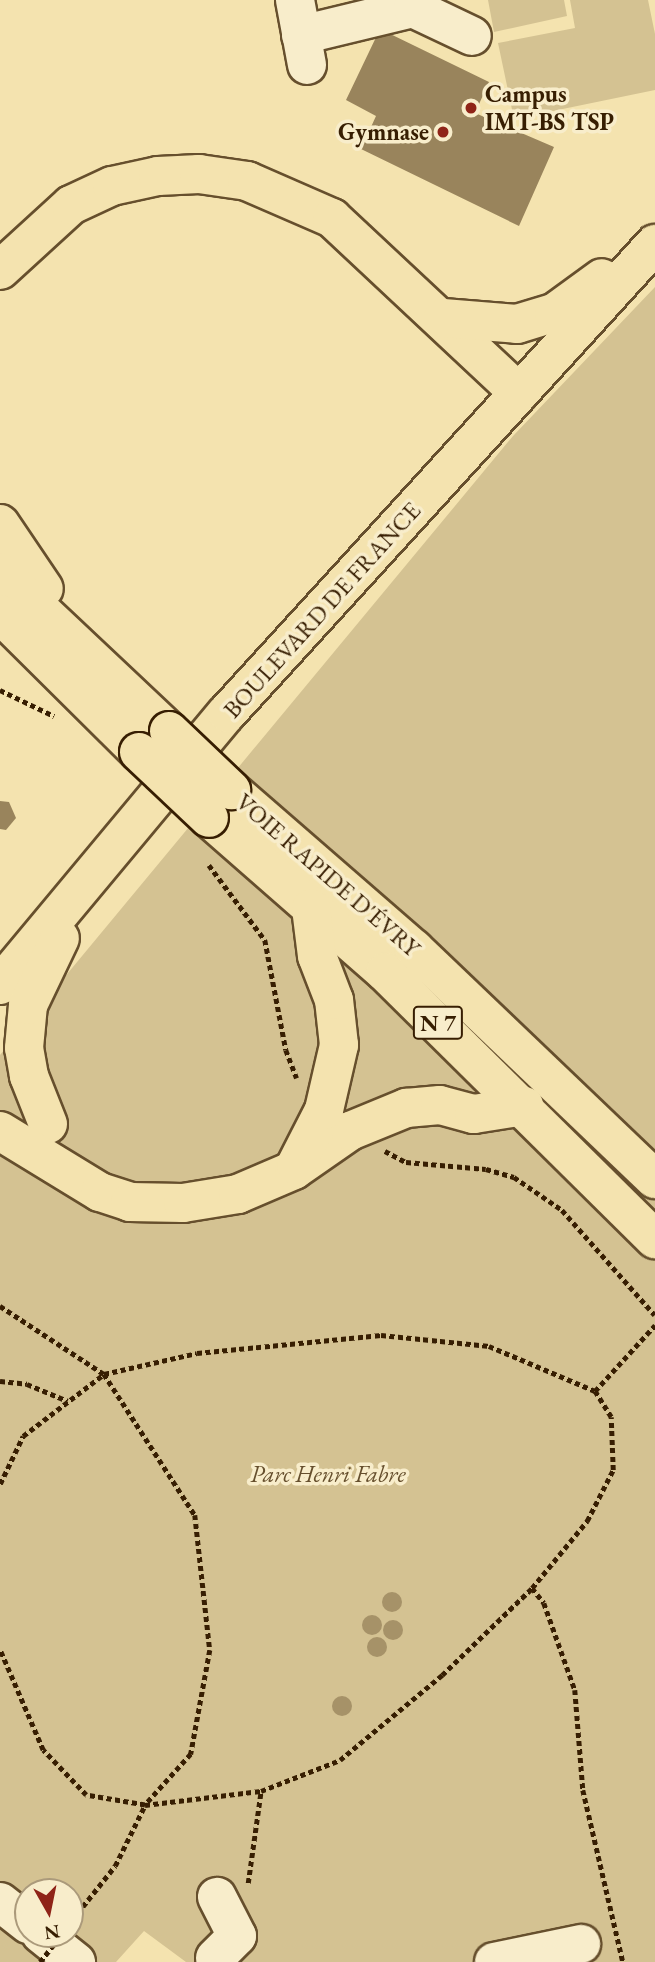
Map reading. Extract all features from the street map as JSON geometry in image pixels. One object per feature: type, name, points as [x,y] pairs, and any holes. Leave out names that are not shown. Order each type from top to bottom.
[{"type":"main road","points":[[2,272],[71,205],[112,186],[158,176],[199,174],[247,181],[332,218],[443,318],[519,393]]},
{"type":"main road","points":[[443,318],[517,324],[554,313],[655,242]]},
{"type":"main road","name":"BOULEVARD DE FRANCE","points":[[0,985],[228,713],[655,242]]},
{"type":"main road","points":[[0,524],[41,586],[141,704]]},
{"type":"main road","name":"VOIE RAPIDE D'ÉVRY","points":[[0,572],[141,704],[154,741]]},
{"type":"main road","name":"VOIE RAPIDE D'ÉVRY","points":[[0,614],[154,741],[220,804],[414,949],[655,1179]]},
{"type":"main road","name":"N 7","points":[[220,804],[311,908],[385,972],[524,1106],[655,1239]]},
{"type":"main road","points":[[19,1130],[29,1076],[24,1048],[28,1005],[39,975],[106,858]]},
{"type":"main road","points":[[294,1170],[324,1110],[339,1045],[334,1000],[317,956],[311,908]]},
{"type":"main road","points":[[0,1083],[19,1130],[100,1192],[130,1202],[238,1194],[294,1170],[350,1131],[406,1108],[440,1105],[474,1114],[524,1106]]},
{"type":"street","points":[[301,34],[413,8],[472,36]]},
{"type":"street","points":[[217,1898],[221,1954]]},
{"type":"street","points":[[0,1902],[14,1913]]},
{"type":"street","points":[[494,1962],[581,1944]]},
{"type":"street","points":[[58,1948],[76,1962]]},
{"type":"path","points":[[0,691],[64,725]]},
{"type":"path","points":[[0,1306],[104,1374],[195,1516],[210,1650],[191,1754],[145,1805],[115,1866],[84,1905]]},
{"type":"path","points":[[595,1391],[655,1325]]},
{"type":"path","points":[[0,1484],[23,1436],[104,1374],[197,1353],[382,1335],[489,1346],[595,1391],[611,1417],[613,1470],[587,1521],[532,1588],[442,1675],[340,1760],[261,1791],[145,1805],[86,1795],[43,1750],[0,1650]]},
{"type":"path","points":[[0,1381],[27,1384],[68,1401]]},
{"type":"path","points":[[532,1588],[544,1603],[575,1690],[583,1790],[623,1962]]},
{"type":"path","points":[[221,1954],[254,1857],[261,1791]]},
{"type":"path","points":[[40,1962],[51,1948]]},
{"type":"green space","points":[[488,0],[564,0],[567,16],[494,32]]},
{"type":"green space","points":[[570,0],[648,0],[655,34],[655,90],[514,119],[498,43],[575,28]]},
{"type":"green space","name":"Parc Henri Fabre","points":[[655,287],[655,1962],[186,1962],[144,1931],[116,1962],[0,1962],[0,1055],[513,436]]},
{"type":"building","name":"Gymnase","points":[[380,29],[489,82],[475,113],[554,147],[519,226],[361,149],[376,116],[346,100]]},
{"type":"building","points":[[0,801],[9,802],[16,818],[6,830],[0,829]]},
{"type":"place","name":"Campus IMT-BS TSP","points":[[471,108]]},
{"type":"place","name":"Gymnase","points":[[443,132]]}]
